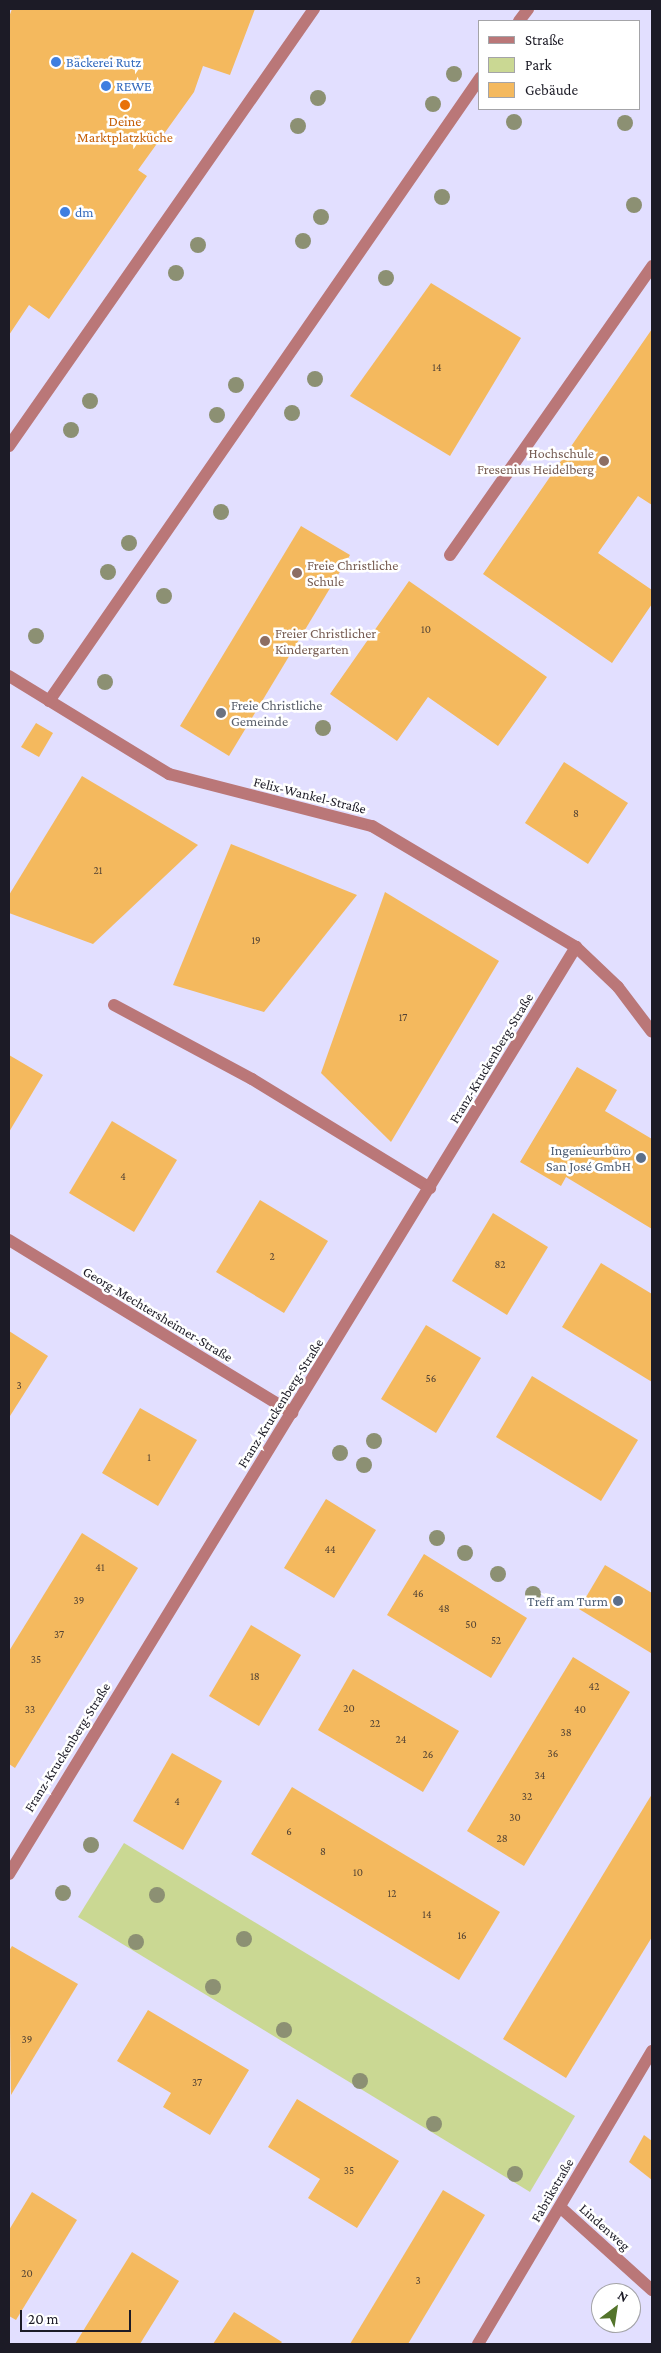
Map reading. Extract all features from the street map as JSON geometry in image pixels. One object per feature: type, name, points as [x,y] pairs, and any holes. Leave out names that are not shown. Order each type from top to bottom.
[{"type":"street","points":[[9,446],[314,9]]},
{"type":"street","points":[[520,20],[528,9]]},
{"type":"street","points":[[49,701],[478,81]]},
{"type":"street","points":[[450,555],[652,266]]},
{"type":"street","name":"Felix-Wankel-Straße","points":[[9,676],[169,774],[372,826],[576,947],[618,987],[652,1032]]},
{"type":"street","name":"Franz-Kruckenberg-Straße","points":[[9,1874],[576,947]]},
{"type":"street","points":[[114,1005],[252,1079],[430,1188]]},
{"type":"street","name":"Georg-Mechtersheimer-Straße","points":[[9,1240],[292,1413]]},
{"type":"street","name":"Fabrikstraße","points":[[478,2344],[652,2051]]},
{"type":"street","name":"Lindenweg","points":[[560,2206],[652,2290]]},
{"type":"green space","points":[[124,1843],[575,2116],[530,2192],[78,1917]]},
{"type":"building","points":[[12,9],[255,9],[230,75],[203,66],[194,92],[138,170],[147,176],[49,319],[29,305],[9,335],[9,17]]},
{"type":"building","points":[[431,283],[521,338],[450,456],[350,396]]},
{"type":"building","name":"Hochschule Fresenius Heidelberg","points":[[652,329],[652,505],[638,496],[598,553],[652,590],[652,604],[612,663],[483,574]]},
{"type":"building","name":"Freier Christlicher Kindergarten","points":[[301,526],[350,555],[229,756],[180,726]]},
{"type":"building","points":[[409,581],[547,677],[498,746],[428,697],[397,741],[330,694]]},
{"type":"building","points":[[36,723],[53,733],[39,757],[21,747]]},
{"type":"building","points":[[564,762],[628,803],[588,864],[525,823]]},
{"type":"building","points":[[82,776],[198,845],[93,944],[9,913],[9,895]]},
{"type":"building","points":[[231,844],[357,895],[264,1012],[173,985]]},
{"type":"building","points":[[385,892],[499,961],[391,1142],[321,1073]]},
{"type":"building","points":[[9,1055],[43,1075],[9,1132]]},
{"type":"building","points":[[577,1067],[617,1090],[605,1111],[652,1139],[652,1229],[566,1177],[561,1186],[520,1162]]},
{"type":"building","points":[[112,1121],[177,1160],[134,1232],[69,1193]]},
{"type":"building","points":[[260,1200],[328,1241],[284,1313],[216,1272]]},
{"type":"building","points":[[493,1213],[548,1247],[507,1315],[452,1281]]},
{"type":"building","points":[[601,1263],[652,1294],[652,1382],[562,1327]]},
{"type":"building","points":[[426,1325],[481,1358],[436,1433],[381,1399]]},
{"type":"building","points":[[9,1331],[48,1356],[10,1416],[9,1415]]},
{"type":"building","points":[[532,1376],[638,1440],[601,1501],[496,1437]]},
{"type":"building","points":[[140,1408],[197,1440],[158,1506],[102,1473]]},
{"type":"building","points":[[326,1499],[376,1530],[334,1598],[284,1568]]},
{"type":"building","points":[[82,1533],[138,1568],[15,1768],[9,1764],[9,1651]]},
{"type":"building","points":[[424,1554],[527,1618],[491,1678],[387,1615]]},
{"type":"building","name":"Treff am Turm","points":[[605,1565],[652,1593],[651,1653],[579,1609]]},
{"type":"building","points":[[251,1625],[301,1655],[259,1726],[209,1696]]},
{"type":"building","points":[[573,1657],[630,1692],[524,1866],[467,1831]]},
{"type":"building","points":[[353,1669],[459,1731],[423,1792],[318,1730]]},
{"type":"building","points":[[172,1753],[222,1781],[183,1850],[133,1821]]},
{"type":"building","points":[[292,1787],[500,1912],[459,1980],[251,1854]]},
{"type":"building","points":[[652,1794],[652,1937],[566,2078],[503,2039]]},
{"type":"building","points":[[12,1946],[78,1984],[11,2095],[9,1951]]},
{"type":"building","points":[[148,2010],[249,2070],[210,2135],[163,2107],[171,2093],[117,2061]]},
{"type":"building","points":[[297,2099],[399,2161],[357,2228],[308,2198],[320,2179],[268,2147]]},
{"type":"building","points":[[644,2135],[652,2141],[652,2180],[629,2162]]},
{"type":"building","points":[[443,2190],[485,2215],[408,2344],[350,2344]]},
{"type":"building","points":[[32,2192],[77,2220],[16,2320],[9,2316],[9,2230]]},
{"type":"building","points":[[132,2252],[179,2281],[140,2344],[75,2344]]},
{"type":"building","points":[[234,2312],[282,2342],[280,2344],[213,2344]]},
{"type":"place","name":"Bäckerei Rutz","points":[[56,62]]},
{"type":"place","name":"REWE","points":[[106,86]]},
{"type":"place","name":"Deine Marktplatzküche","points":[[125,105]]},
{"type":"place","name":"dm","points":[[65,212]]},
{"type":"place","name":"Hochschule Fresenius Heidelberg","points":[[604,461]]},
{"type":"place","name":"Freie Christliche Schule","points":[[297,573]]},
{"type":"place","name":"Freier Christlicher Kindergarten","points":[[265,641]]},
{"type":"place","name":"Freie Christliche Gemeinde","points":[[221,713]]},
{"type":"place","name":"Ingenieurbüro San José GmbH","points":[[641,1158]]},
{"type":"place","name":"Treff am Turm","points":[[618,1601]]}]
